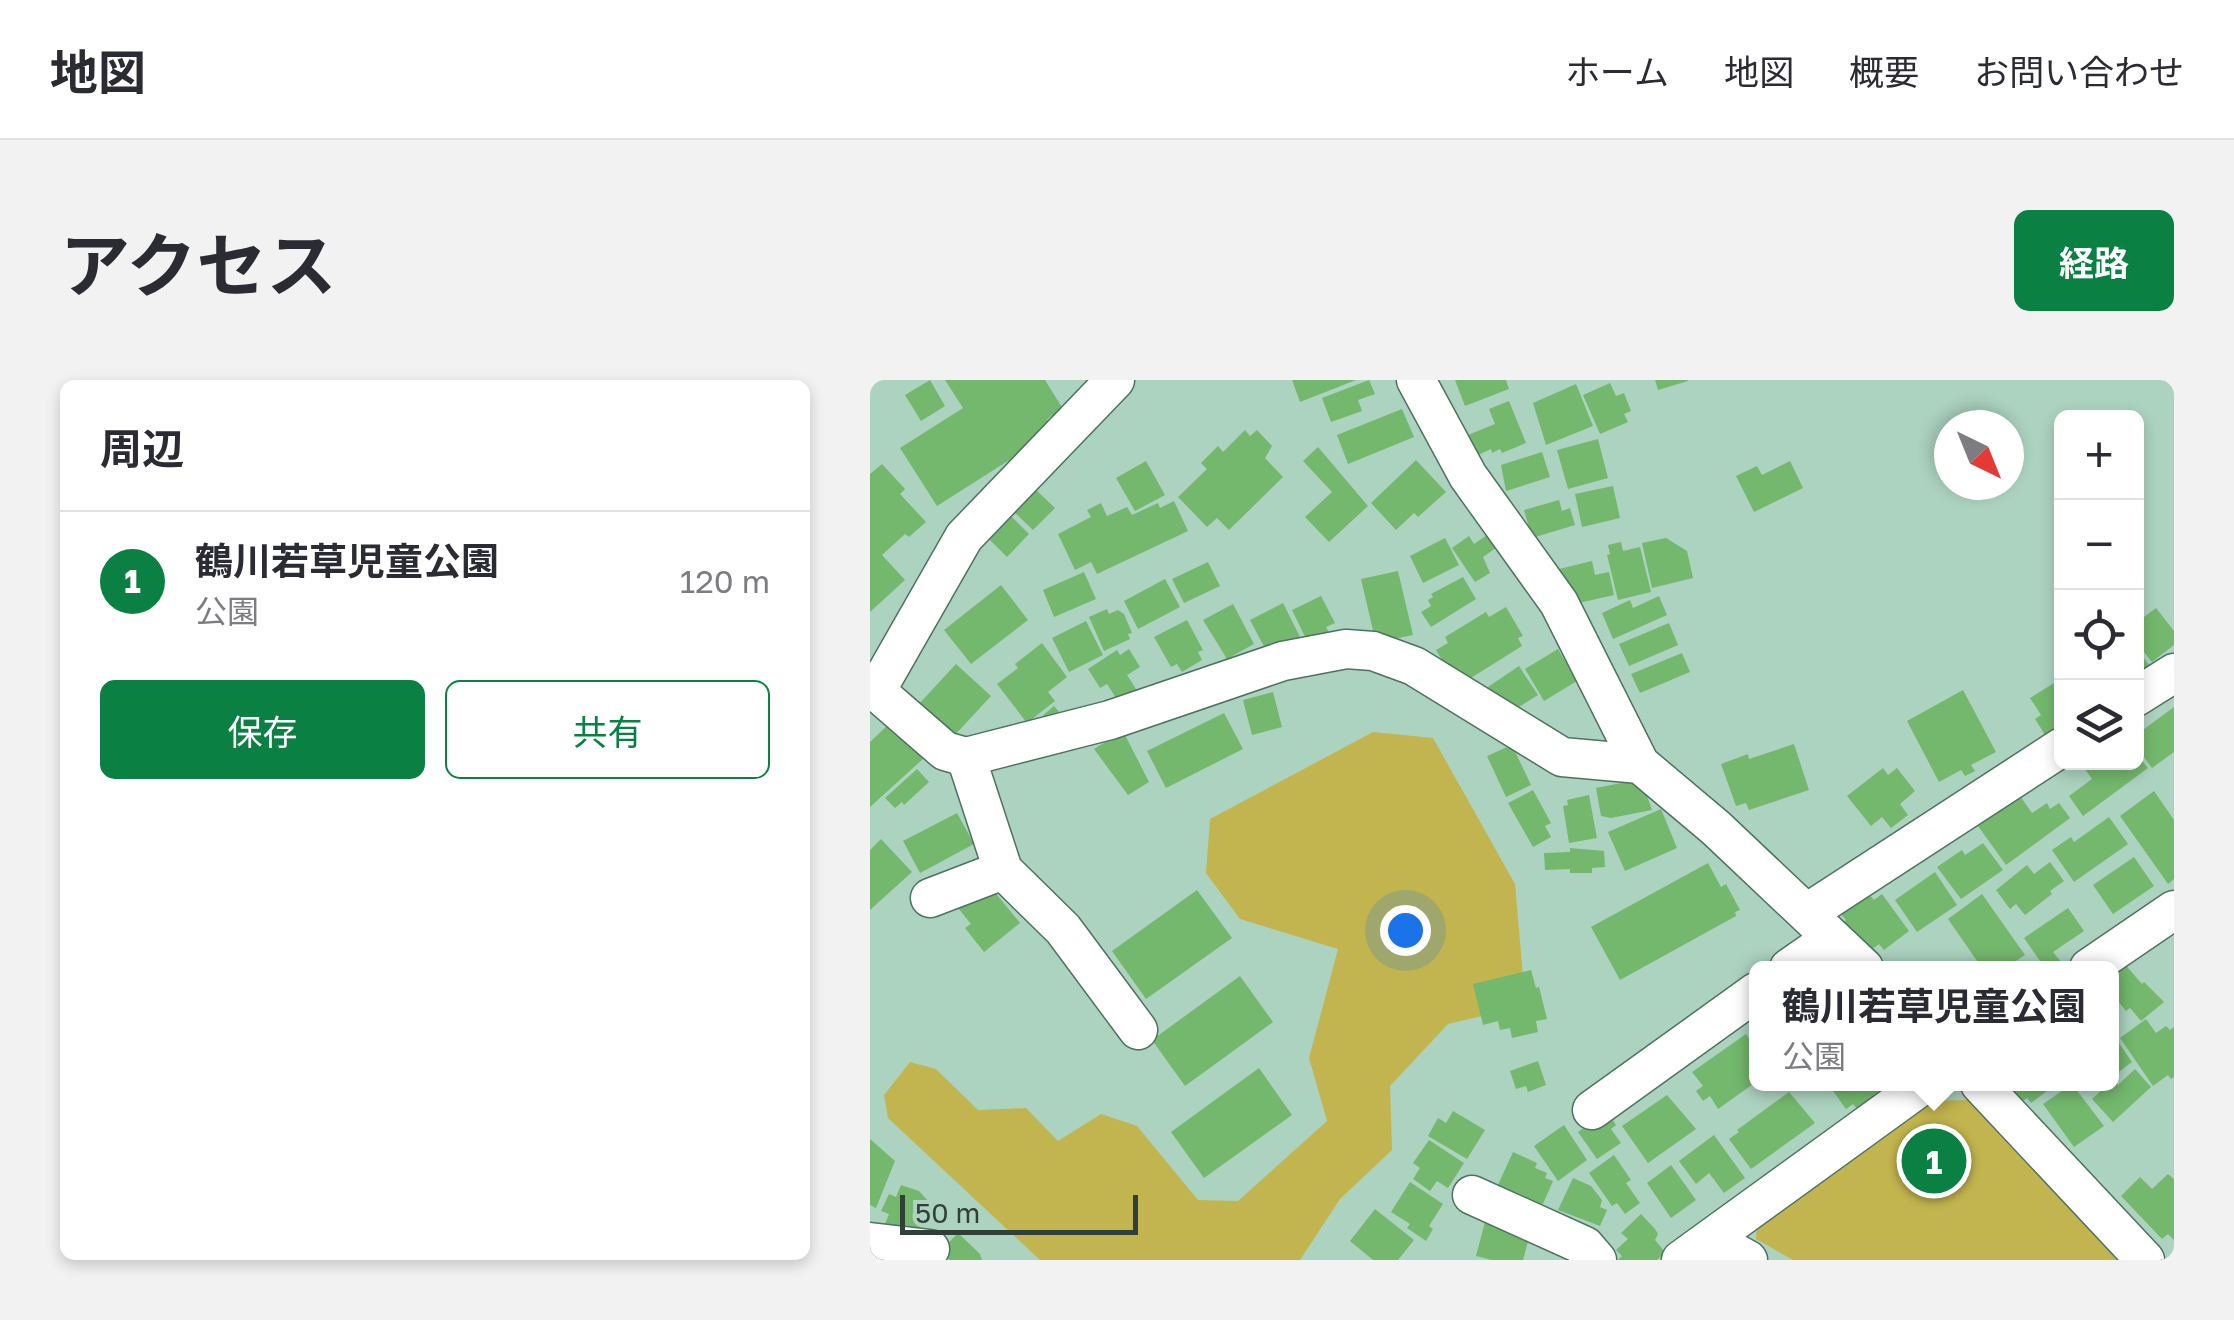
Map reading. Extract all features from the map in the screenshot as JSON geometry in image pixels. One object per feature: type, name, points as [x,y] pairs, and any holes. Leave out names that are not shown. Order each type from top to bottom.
[{"type":"street","points":[[1115,380],[964,537],[873,691],[945,751],[966,756],[1110,720],[1282,661],[1346,650],[1373,651],[1414,666],[1562,758],[1640,764]]},
{"type":"street","points":[[1416,380],[1468,476],[1559,604],[1640,764],[1716,828],[1857,961]]},
{"type":"street","points":[[2144,693],[2174,673]]},
{"type":"street","points":[[1794,961],[1820,925],[2054,752]]},
{"type":"street","points":[[966,756],[1002,870],[1063,928],[1138,1030]]},
{"type":"street","points":[[930,898],[1002,870]]},
{"type":"street","points":[[2099,961],[2174,910]]},
{"type":"street","points":[[1592,1110],[1749,997]]},
{"type":"street","points":[[1696,1249],[1914,1091]]},
{"type":"street","points":[[1987,1091],[2145,1260]]},
{"type":"street","points":[[1472,1195],[1585,1246],[1597,1260]]},
{"type":"street","points":[[870,1242],[930,1249]]},
{"type":"street","points":[[1696,1249],[1748,1260]]},
{"type":"shaded area","points":[[1373,732],[1433,738],[1515,884],[1523,976],[1486,1015],[1448,1024],[1390,1086],[1392,1150],[1340,1199],[1300,1260],[1040,1260],[888,1118],[884,1095],[910,1062],[936,1069],[978,1110],[1026,1108],[1058,1141],[1101,1114],[1137,1126],[1198,1200],[1238,1201],[1327,1121],[1309,1058],[1338,949],[1240,919],[1206,873],[1210,819]]},
{"type":"shaded area","points":[[1972,1100],[2122,1260],[1793,1260],[1756,1239],[1757,1220],[1923,1101]]},
{"type":"building","points":[[930,380],[945,406],[921,421],[905,395]]},
{"type":"building","points":[[945,380],[1045,380],[1063,409],[1047,419],[1055,431],[937,506],[900,448],[963,408]]},
{"type":"building","points":[[1292,380],[1356,380],[1300,402]]},
{"type":"building","points":[[1369,380],[1375,394],[1358,400],[1362,411],[1331,422],[1322,398]]},
{"type":"building","points":[[1455,380],[1506,380],[1509,389],[1465,406]]},
{"type":"building","points":[[1655,380],[1688,380],[1688,381],[1658,390]]},
{"type":"building","points":[[1610,383],[1616,396],[1624,393],[1631,411],[1624,414],[1628,422],[1600,434],[1583,395]]},
{"type":"building","points":[[1576,384],[1593,426],[1546,445],[1533,403]]},
{"type":"building","points":[[1509,401],[1526,443],[1502,453],[1500,449],[1492,453],[1491,449],[1476,456],[1468,435],[1495,424],[1489,409]]},
{"type":"building","points":[[1402,409],[1414,437],[1348,464],[1337,435]]},
{"type":"building","points":[[1245,430],[1250,436],[1257,430],[1272,446],[1265,458],[1283,477],[1229,530],[1217,518],[1207,527],[1178,497],[1207,469],[1201,463],[1218,446],[1223,452]]},
{"type":"building","points":[[1598,439],[1608,478],[1568,489],[1557,450]]},
{"type":"building","points":[[1318,447],[1368,506],[1329,542],[1305,517],[1332,492],[1303,461]]},
{"type":"building","points":[[1542,452],[1550,477],[1506,491],[1501,465]]},
{"type":"building","points":[[1416,460],[1446,492],[1396,530],[1371,503]]},
{"type":"building","points":[[1146,461],[1165,495],[1135,511],[1116,478]]},
{"type":"building","points":[[1790,461],[1803,488],[1754,512],[1736,476],[1757,466],[1762,475]]},
{"type":"building","points":[[882,464],[905,489],[900,494],[926,522],[882,555],[905,580],[870,612],[870,474]]},
{"type":"building","points":[[1613,486],[1620,518],[1582,527],[1575,494]]},
{"type":"building","points":[[1034,488],[1055,508],[1033,530],[1012,510]]},
{"type":"building","points":[[1559,500],[1562,511],[1570,508],[1575,525],[1532,538],[1524,510]]},
{"type":"building","points":[[1174,501],[1188,531],[1097,574],[1091,562],[1075,570],[1058,534],[1091,517],[1087,510],[1101,503],[1107,516],[1127,507],[1132,515],[1158,503],[1160,508]]},
{"type":"building","points":[[1008,513],[1029,534],[1007,557],[986,536]]},
{"type":"building","points":[[1487,535],[1496,548],[1483,557],[1490,573],[1475,582],[1452,548],[1469,536],[1474,544]]},
{"type":"building","points":[[1445,538],[1459,565],[1423,583],[1410,556]]},
{"type":"building","points":[[1666,538],[1687,551],[1693,578],[1652,588],[1642,543]]},
{"type":"building","points":[[1621,542],[1623,551],[1640,547],[1651,592],[1618,600],[1607,555],[1608,545]]},
{"type":"building","points":[[1592,561],[1595,575],[1609,572],[1614,595],[1570,605],[1559,569]]},
{"type":"building","points":[[1208,562],[1220,586],[1184,603],[1172,579]]},
{"type":"building","points":[[1398,571],[1413,635],[1376,643],[1361,579]]},
{"type":"building","points":[[1084,572],[1096,599],[1054,617],[1043,590]]},
{"type":"building","points":[[1463,577],[1476,599],[1431,627],[1421,612],[1431,606],[1431,594]]},
{"type":"building","points":[[1165,579],[1180,607],[1138,629],[1124,601]]},
{"type":"building","points":[[1001,585],[1028,620],[971,664],[944,630]]},
{"type":"building","points":[[1321,596],[1335,623],[1326,627],[1333,640],[1312,651],[1292,610]]},
{"type":"building","points":[[1659,596],[1667,615],[1613,639],[1602,613],[1630,600],[1633,608]]},
{"type":"building","points":[[1283,603],[1301,639],[1269,656],[1250,620]]},
{"type":"building","points":[[1233,604],[1254,644],[1227,659],[1203,620]]},
{"type":"building","points":[[1506,607],[1523,636],[1518,638],[1522,646],[1458,686],[1436,650],[1448,643],[1445,637],[1486,612],[1489,617]]},
{"type":"building","points":[[2156,608],[2174,631],[2174,645],[2152,662],[2144,652],[2144,617]]},
{"type":"building","points":[[1107,609],[1109,614],[1118,610],[1124,614],[1132,633],[1128,634],[1130,639],[1104,651],[1089,617]]},
{"type":"building","points":[[1187,620],[1203,650],[1198,652],[1202,660],[1182,672],[1177,664],[1171,667],[1154,637]]},
{"type":"building","points":[[1086,621],[1103,655],[1069,672],[1052,638]]},
{"type":"building","points":[[1669,623],[1678,645],[1629,666],[1619,644]]},
{"type":"building","points":[[1042,643],[1067,677],[1048,692],[1055,701],[1027,723],[997,684]]},
{"type":"building","points":[[1129,649],[1140,667],[1127,675],[1138,692],[1120,704],[1107,684],[1100,688],[1088,669],[1117,650],[1120,655]]},
{"type":"building","points":[[1558,649],[1577,681],[1544,701],[1525,669]]},
{"type":"building","points":[[1682,653],[1690,672],[1640,693],[1631,674]]},
{"type":"building","points":[[956,664],[991,696],[953,737],[918,705]]},
{"type":"building","points":[[1519,666],[1538,695],[1511,712],[1501,708],[1488,687]]},
{"type":"building","points":[[2054,683],[2054,733],[2047,738],[2035,719],[2041,715],[2030,698]]},
{"type":"building","points":[[1963,690],[1996,752],[1971,765],[1975,771],[1965,776],[1961,770],[1939,782],[1907,721]]},
{"type":"building","points":[[1273,692],[1282,727],[1252,735],[1243,700]]},
{"type":"building","points":[[1054,706],[1066,720],[1048,727],[1040,718]]},
{"type":"building","points":[[2174,707],[2174,752],[2152,768],[2144,757],[2144,729]]},
{"type":"building","points":[[1224,713],[1243,749],[1166,788],[1147,751]]},
{"type":"building","points":[[891,722],[924,758],[870,807],[870,742]]},
{"type":"building","points":[[1123,731],[1149,782],[1128,795],[1094,749]]},
{"type":"building","points":[[1794,744],[1809,790],[1749,810],[1746,803],[1736,806],[1721,764]]},
{"type":"building","points":[[1512,745],[1531,785],[1506,797],[1487,756]]},
{"type":"building","points":[[2144,763],[2148,768],[2083,816],[2069,796],[2092,779],[2086,770],[2144,770]]},
{"type":"building","points":[[1883,768],[1888,775],[1897,768],[1915,791],[1900,804],[1908,815],[1891,828],[1882,817],[1871,826],[1847,796]]},
{"type":"building","points":[[917,769],[929,782],[904,805],[902,802],[895,808],[885,798]]},
{"type":"building","points":[[1641,779],[1652,810],[1611,818],[1601,816],[1596,788]]},
{"type":"building","points":[[1533,790],[1551,823],[1545,826],[1551,837],[1533,847],[1508,803]]},
{"type":"building","points":[[2154,791],[2174,820],[2174,879],[2168,884],[2120,816]]},
{"type":"building","points":[[1589,795],[1597,838],[1569,843],[1563,806],[1568,805],[1567,800]]},
{"type":"building","points":[[2020,796],[2032,813],[2047,803],[2050,809],[2059,803],[2070,818],[2006,865],[1978,826]]},
{"type":"building","points":[[1661,809],[1677,848],[1625,871],[1608,832]]},
{"type":"building","points":[[957,813],[974,844],[920,873],[903,841]]},
{"type":"building","points":[[2109,817],[2128,844],[2074,882],[2052,850],[2071,837],[2074,842]]},
{"type":"building","points":[[881,839],[912,872],[870,910],[870,850]]},
{"type":"building","points":[[1983,843],[2003,870],[1961,899],[1937,867],[1962,850],[1965,855]]},
{"type":"building","points":[[1570,848],[1604,851],[1605,867],[1592,868],[1592,873],[1545,870],[1544,853],[1570,852]]},
{"type":"building","points":[[2134,857],[2154,886],[2113,914],[2093,885]]},
{"type":"building","points":[[2050,862],[2064,881],[2025,915],[2016,904],[2010,909],[1996,890],[2027,865],[2034,874]]},
{"type":"building","points":[[1708,863],[1721,887],[1726,884],[1740,910],[1735,912],[1736,916],[1620,980],[1591,927]]},
{"type":"building","points":[[1935,872],[1957,905],[1917,932],[1895,900]]},
{"type":"building","points":[[988,884],[1020,923],[984,952],[965,928],[971,924],[958,908]]},
{"type":"building","points":[[1197,890],[1232,938],[1146,999],[1112,951]]},
{"type":"building","points":[[1868,893],[1874,900],[1882,894],[1909,931],[1884,950],[1879,944],[1866,954],[1843,923],[1846,920],[1841,914]]},
{"type":"building","points":[[1982,894],[2025,955],[2016,961],[1977,961],[1948,919]]},
{"type":"building","points":[[2068,908],[2084,931],[2053,952],[2060,961],[2040,961],[2024,938]]},
{"type":"building","points":[[2123,962],[2164,1002],[2141,1021],[2119,1002],[2119,966]]},
{"type":"building","points":[[1531,970],[1547,1019],[1536,1021],[1538,1032],[1512,1038],[1510,1028],[1500,1030],[1498,1021],[1483,1025],[1473,984]]},
{"type":"building","points":[[1240,976],[1273,1022],[1185,1086],[1152,1040]]},
{"type":"building","points":[[2146,1019],[2156,1033],[2166,1026],[2170,1030],[2174,1027],[2174,1077],[2168,1075],[2153,1086],[2120,1038]]},
{"type":"building","points":[[1746,1034],[1749,1038],[1749,1087],[1718,1109],[1710,1096],[1703,1101],[1696,1091],[1703,1086],[1692,1072]]},
{"type":"building","points":[[2119,1043],[2132,1062],[2119,1072]]},
{"type":"building","points":[[1538,1061],[1546,1085],[1528,1092],[1526,1086],[1516,1089],[1510,1071]]},
{"type":"building","points":[[1259,1068],[1292,1115],[1204,1178],[1171,1132]]},
{"type":"building","points":[[2135,1069],[2151,1087],[2113,1122],[2092,1099],[2101,1091],[2119,1091],[2119,1084]]},
{"type":"building","points":[[1833,1091],[1882,1091],[1857,1109],[1853,1104],[1846,1109]]},
{"type":"building","points":[[2006,1091],[2047,1091],[2031,1103],[2027,1098],[2017,1105]]},
{"type":"building","points":[[2062,1091],[2077,1091],[2104,1126],[2074,1147],[2043,1104]]},
{"type":"building","points":[[1789,1092],[1815,1123],[1751,1169],[1729,1139]]},
{"type":"building","points":[[1667,1095],[1696,1129],[1648,1163],[1622,1126]]},
{"type":"building","points":[[1453,1111],[1485,1130],[1467,1159],[1428,1136],[1438,1118],[1446,1123]]},
{"type":"building","points":[[1607,1111],[1616,1125],[1611,1129],[1621,1143],[1597,1159],[1578,1132]]},
{"type":"building","points":[[1564,1125],[1587,1160],[1558,1181],[1534,1146]]},
{"type":"building","points":[[1714,1135],[1745,1178],[1724,1193],[1709,1173],[1696,1184],[1679,1161]]},
{"type":"building","points":[[870,1139],[895,1161],[876,1208],[870,1205]]},
{"type":"building","points":[[1429,1140],[1464,1163],[1448,1188],[1437,1181],[1430,1191],[1413,1179],[1420,1168],[1413,1163]]},
{"type":"building","points":[[1513,1152],[1537,1163],[1535,1168],[1553,1181],[1542,1206],[1497,1187]]},
{"type":"building","points":[[1614,1155],[1631,1180],[1626,1183],[1640,1203],[1625,1214],[1617,1203],[1612,1206],[1589,1173]]},
{"type":"building","points":[[1671,1165],[1696,1200],[1671,1218],[1647,1183]]},
{"type":"building","points":[[2168,1174],[2174,1179],[2174,1240],[2168,1234],[2162,1239],[2121,1196],[2140,1177],[2152,1189]]},
{"type":"building","points":[[1573,1178],[1591,1186],[1602,1200],[1600,1207],[1607,1210],[1600,1226],[1558,1210]]},
{"type":"building","points":[[1410,1182],[1443,1204],[1429,1226],[1433,1229],[1426,1241],[1391,1212]]},
{"type":"building","points":[[901,1185],[919,1191],[931,1204],[915,1239],[882,1231],[889,1214],[881,1211],[889,1194],[896,1197]]},
{"type":"building","points":[[1375,1209],[1414,1240],[1398,1260],[1373,1260],[1350,1241]]},
{"type":"building","points":[[1641,1214],[1655,1229],[1655,1240],[1665,1252],[1657,1260],[1618,1260],[1622,1256],[1616,1250],[1628,1239],[1621,1233]]},
{"type":"building","points":[[1485,1222],[1530,1234],[1523,1260],[1476,1256]]},
{"type":"building","points":[[958,1233],[982,1260],[950,1260],[941,1251]]},
{"type":"place","name":"鶴川若草児童公園","points":[[1934,1161]]}]
